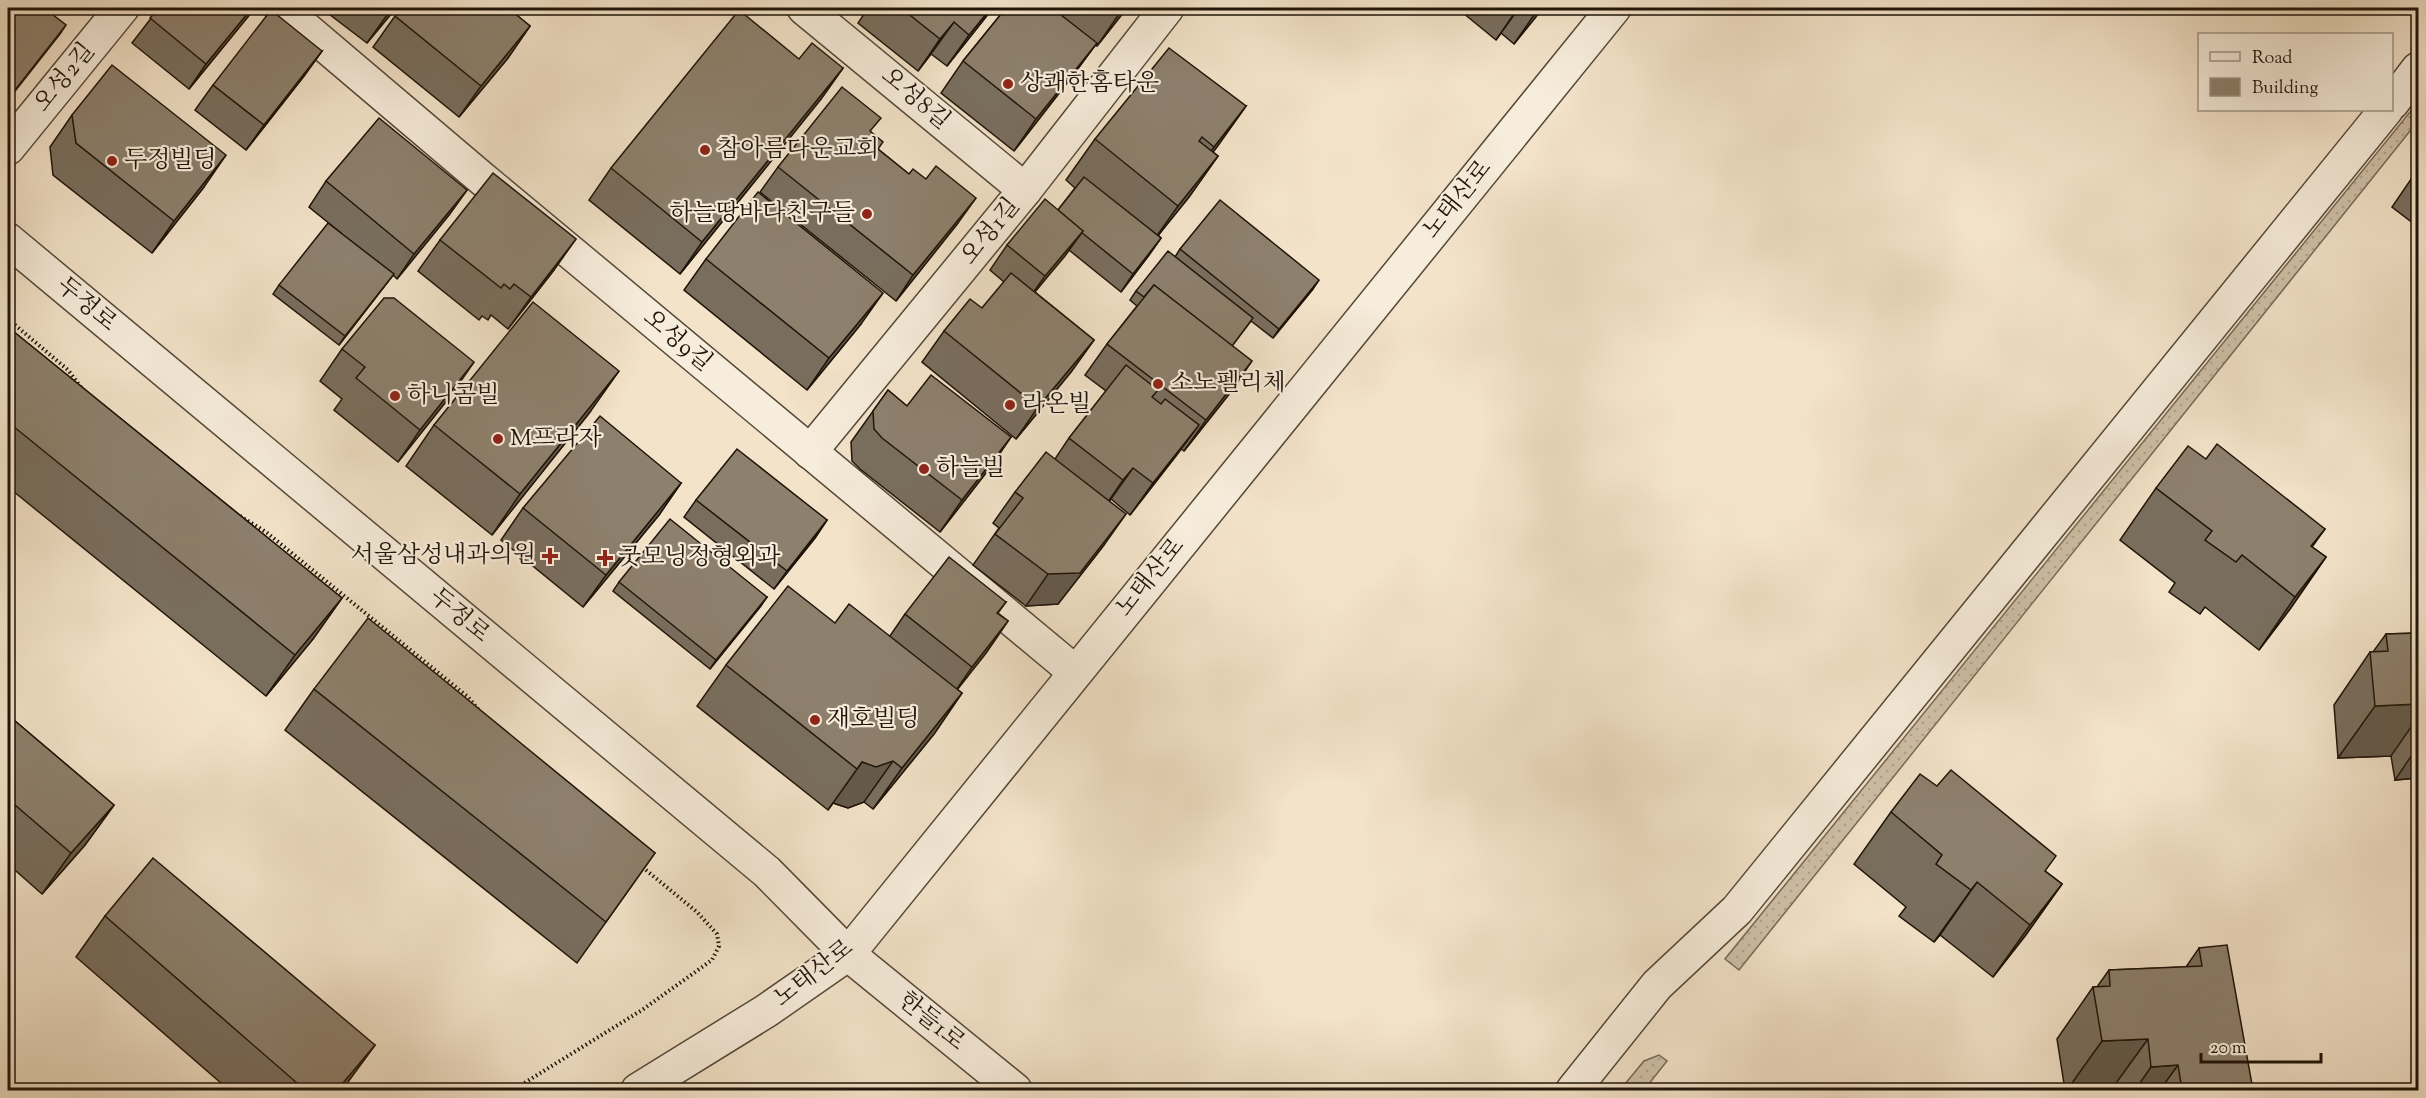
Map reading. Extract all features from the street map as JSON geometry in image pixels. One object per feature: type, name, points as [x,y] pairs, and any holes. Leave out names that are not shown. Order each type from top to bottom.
[{"type":"street","name":"오성2길","points":[[8,148],[122,8]]},
{"type":"street","name":"오성9길","points":[[281,8],[1075,672]]},
{"type":"street","name":"오성8길","points":[[804,8],[1025,190]]},
{"type":"street","name":"오성1길","points":[[810,452],[1025,190],[1167,8]]},
{"type":"street","name":"노태산로","points":[[638,1090],[766,1011],[848,954],[1614,8]]},
{"type":"street","points":[[2393,100],[2418,69]]},
{"type":"street","points":[[1573,1090],[1657,985],[1737,910],[2385,111]]},
{"type":"street","name":"두정로","points":[[8,240],[767,872],[848,954]]},
{"type":"street","name":"한들1로","points":[[848,954],[1015,1090]]},
{"type":"path","points":[[8,319],[68,370],[90,398]]},
{"type":"path","points":[[236,514],[266,532],[468,697],[483,714]]},
{"type":"path","points":[[513,1090],[642,1010],[712,960],[719,946],[717,934],[697,912],[634,860]]},
{"type":"shaded area","points":[[2418,102],[2418,121],[1739,970],[1725,959]]},
{"type":"shaded area","points":[[1659,1055],[1667,1061],[1644,1090],[1620,1090],[1644,1061]]},
{"type":"building","points":[[20,8],[44,8],[66,25],[8,99],[8,23]]},
{"type":"building","points":[[159,8],[252,8],[206,64],[150,18]]},
{"type":"building","points":[[401,8],[517,8],[513,12],[530,26],[481,86],[395,16]]},
{"type":"building","points":[[901,8],[991,8],[969,35],[954,22],[940,39]]},
{"type":"building","points":[[1006,8],[1052,8],[1097,43],[1036,119],[963,61]]},
{"type":"building","points":[[1110,8],[1124,8],[1119,14]]},
{"type":"building","points":[[271,10],[322,51],[264,125],[213,85]]},
{"type":"building","name":"참아름다운교회","points":[[739,10],[799,59],[812,43],[843,68],[702,242],[611,168]]},
{"type":"building","points":[[1169,48],[1246,106],[1214,147],[1202,137],[1199,141],[1218,156],[1178,206],[1095,139]]},
{"type":"building","points":[[112,65],[226,155],[174,221],[76,143],[72,115]]},
{"type":"building","name":"하늘땅바다친구들","points":[[842,87],[881,118],[870,131],[883,142],[878,149],[909,174],[913,169],[926,179],[936,166],[976,198],[913,275],[778,167]]},
{"type":"building","points":[[379,118],[467,190],[414,254],[326,181]]},
{"type":"building","points":[[493,173],[576,239],[531,297],[514,284],[510,289],[504,284],[501,288],[440,240]]},
{"type":"building","points":[[1084,177],[1161,238],[1133,274],[1081,232],[1083,231],[1058,210]]},
{"type":"building","points":[[758,192],[883,293],[829,358],[706,259]]},
{"type":"building","points":[[1045,199],[1083,231],[1045,276],[1007,245]]},
{"type":"building","points":[[1220,200],[1319,280],[1279,329],[1180,249]]},
{"type":"building","points":[[328,223],[394,274],[345,336],[279,285]]},
{"type":"building","points":[[1168,251],[1253,318],[1232,346],[1154,285],[1144,297],[1136,291]]},
{"type":"building","points":[[1011,273],[1094,340],[1038,407],[944,331],[970,299],[982,308]]},
{"type":"building","points":[[1154,285],[1252,361],[1206,420],[1107,344]]},
{"type":"building","points":[[384,298],[394,298],[474,362],[420,430],[356,378],[365,367],[342,349]]},
{"type":"building","name":"M프라자","points":[[533,302],[619,371],[520,494],[434,425]]},
{"type":"building","points":[[8,327],[342,598],[295,655],[8,422]]},
{"type":"building","points":[[1126,365],[1158,390],[1152,397],[1161,404],[1165,399],[1199,425],[1153,483],[1133,468],[1123,480],[1069,438]]},
{"type":"building","points":[[931,375],[1011,437],[962,500],[882,438],[874,429],[873,411],[888,390],[907,406]]},
{"type":"building","points":[[600,416],[681,483],[606,575],[523,508]]},
{"type":"building","points":[[2217,444],[2325,529],[2311,546],[2326,557],[2295,597],[2242,555],[2236,562],[2205,540],[2212,531],[2156,488],[2188,446],[2206,459]]},
{"type":"building","points":[[737,449],[827,520],[787,571],[696,500]]},
{"type":"building","points":[[1046,452],[1126,514],[1080,573],[1048,574],[995,534],[1023,498],[1015,492]]},
{"type":"building","points":[[670,519],[767,597],[716,660],[619,582]]},
{"type":"building","points":[[949,557],[1006,602],[997,613],[1008,621],[972,667],[905,614]]},
{"type":"building","points":[[788,586],[835,623],[849,604],[962,693],[902,768],[893,761],[876,767],[862,762],[857,769],[726,665]]},
{"type":"building","points":[[368,618],[655,853],[606,922],[314,689]]},
{"type":"building","points":[[2418,633],[2418,704],[2375,706],[2370,652],[2388,651],[2386,634]]},
{"type":"building","points":[[8,715],[114,805],[71,853],[8,799]]},
{"type":"building","points":[[1951,770],[2056,856],[2045,871],[2062,884],[2030,925],[1977,882],[1971,890],[1936,864],[1942,855],[1891,812],[1920,774],[1937,786]]},
{"type":"building","points":[[153,858],[375,1045],[337,1090],[305,1090],[105,916]]},
{"type":"building","points":[[2227,945],[2253,1090],[2182,1090],[2178,1065],[2151,1067],[2148,1039],[2102,1041],[2093,987],[2110,986],[2109,970],[2202,966],[2199,948]]},
{"type":"place","name":"상쾌한홈타운","points":[[1008,84]]},
{"type":"place","name":"참아름다운교회","points":[[705,150]]},
{"type":"place","name":"두정빌딩","points":[[112,161]]},
{"type":"place","name":"하늘땅바다친구들","points":[[867,214]]},
{"type":"place","name":"소노펠리체","points":[[1158,384]]},
{"type":"place","name":"하니콤빌","points":[[395,396]]},
{"type":"place","name":"라온빌","points":[[1010,405]]},
{"type":"place","name":"M프라자","points":[[498,439]]},
{"type":"place","name":"하늘빌","points":[[924,469]]},
{"type":"place","name":"서울삼성내과의원","points":[[550,556]]},
{"type":"place","name":"굿모닝정형외과","points":[[605,558]]},
{"type":"place","name":"재호빌딩","points":[[815,720]]}]
